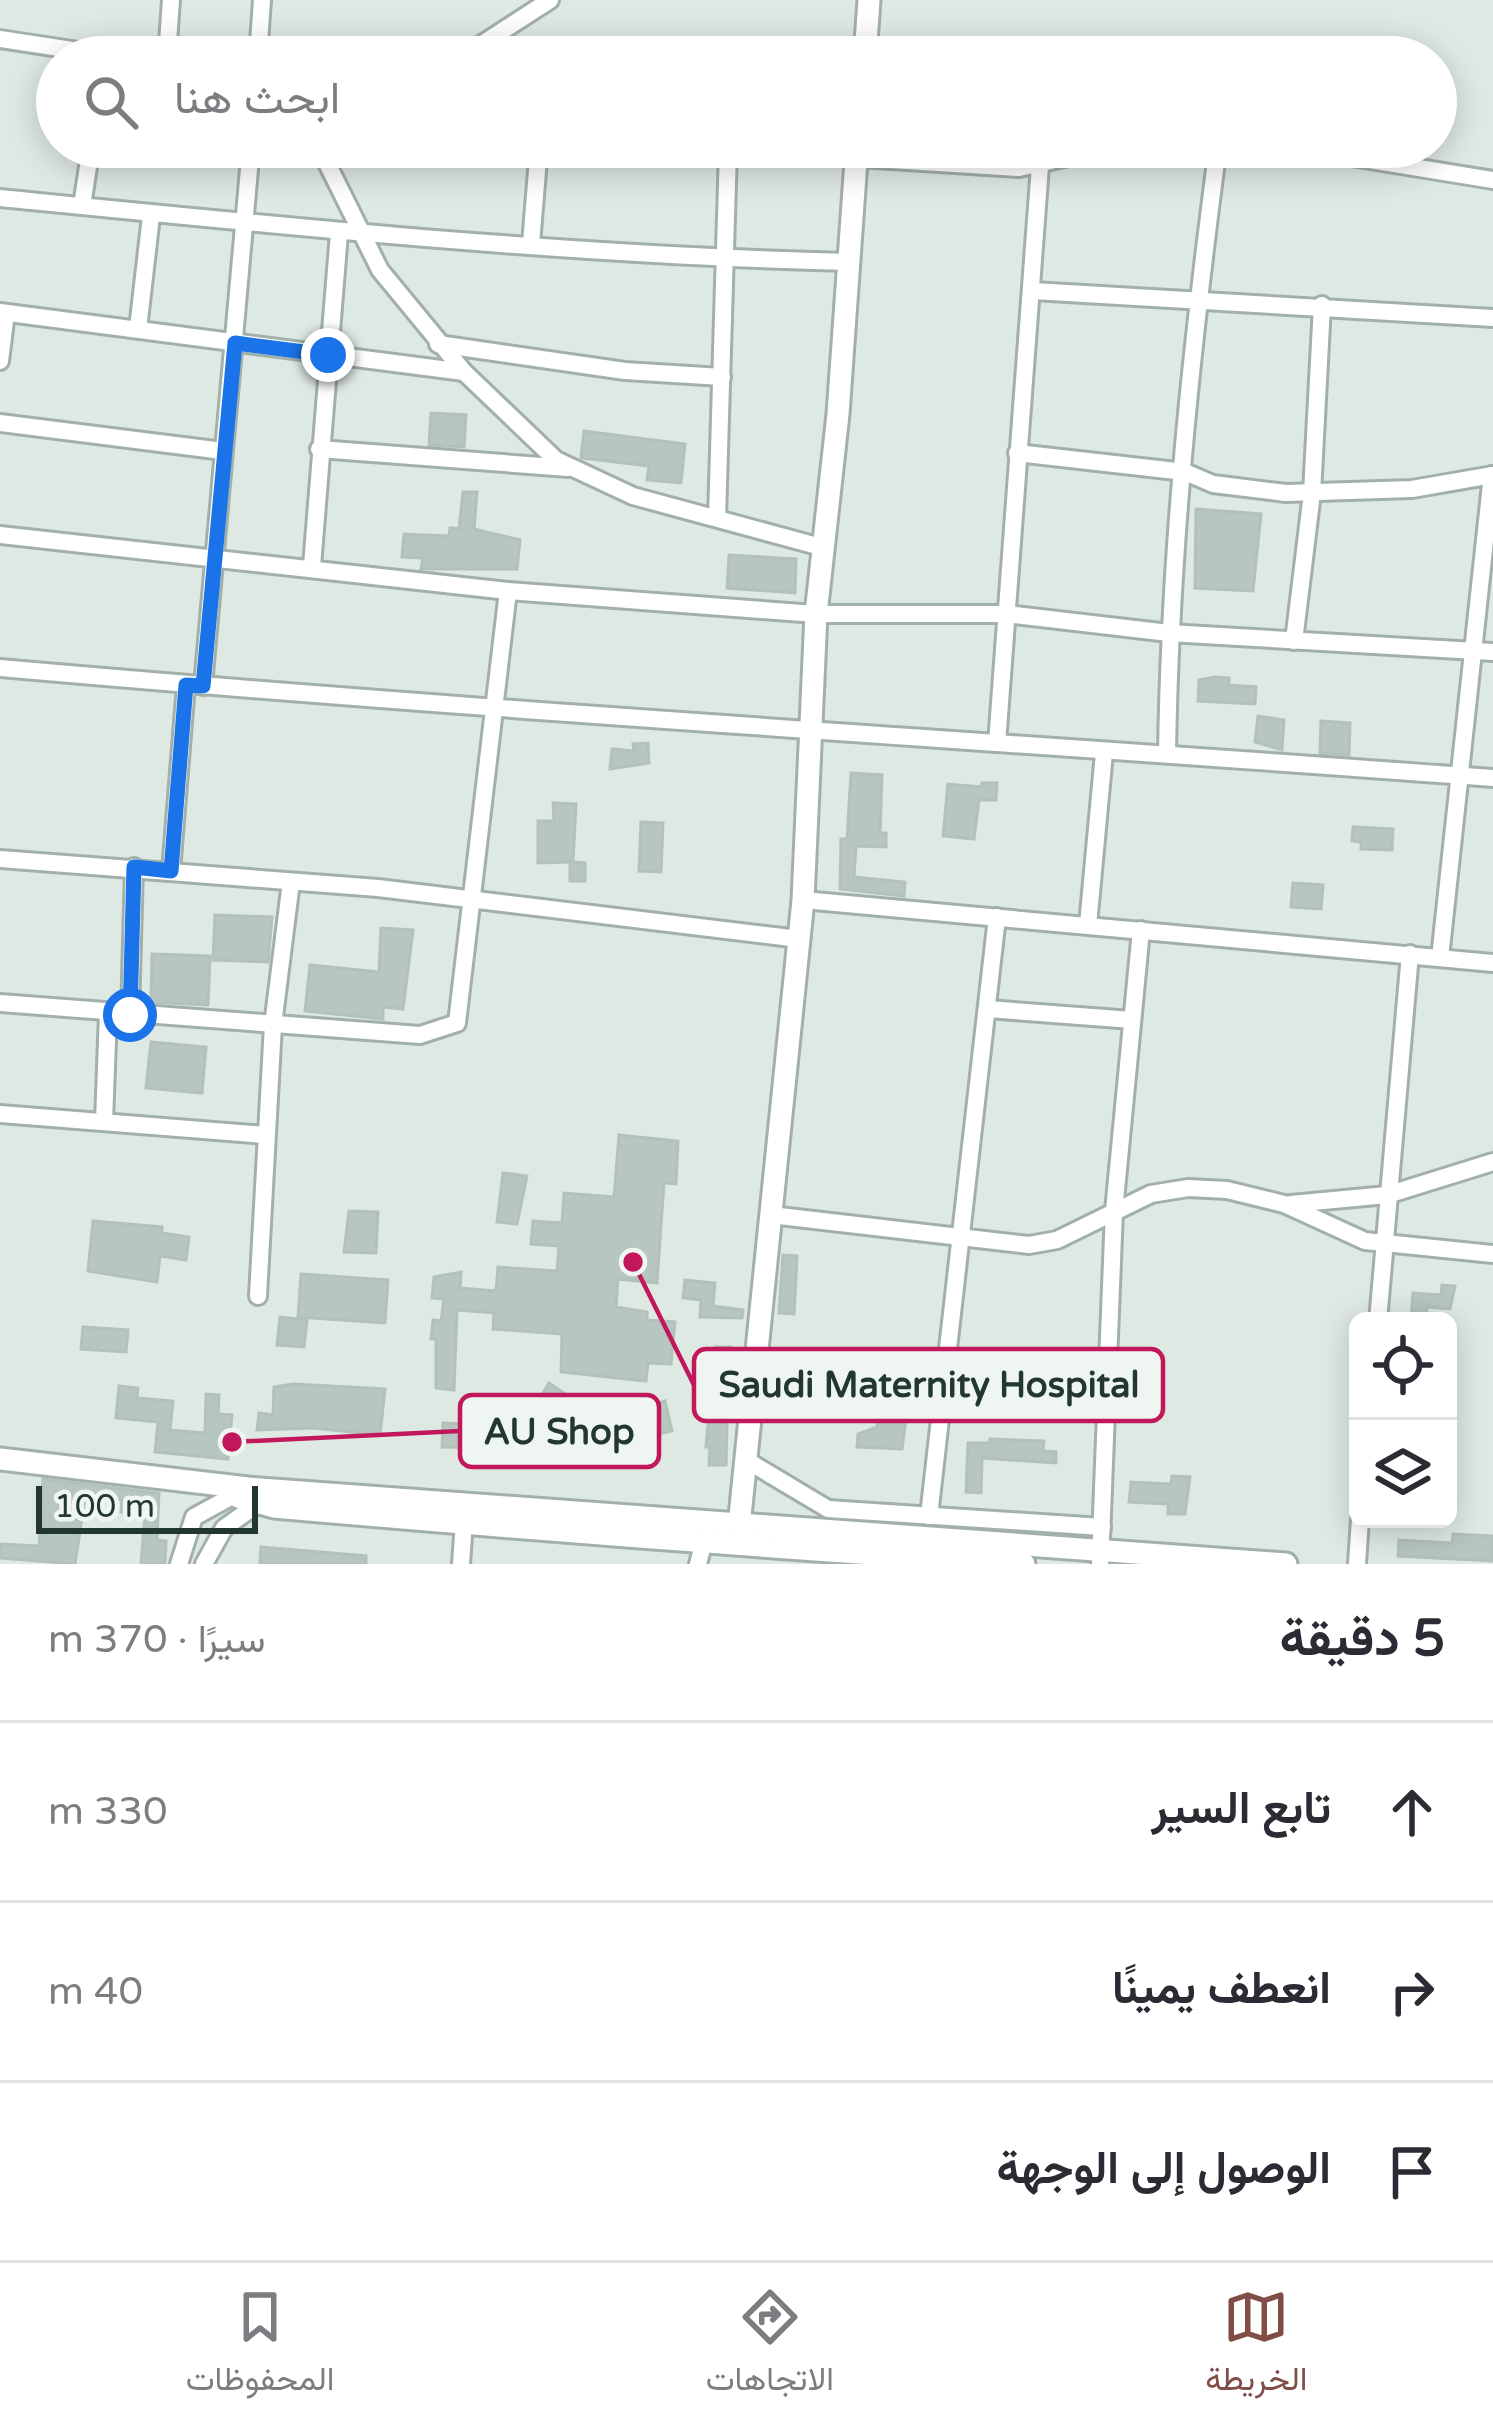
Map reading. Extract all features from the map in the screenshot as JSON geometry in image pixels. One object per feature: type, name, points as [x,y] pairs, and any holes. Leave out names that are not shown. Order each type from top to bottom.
[{"type":"street","points":[[168,36],[171,0]]},
{"type":"street","points":[[259,36],[262,0]]},
{"type":"street","points":[[494,36],[550,0]]},
{"type":"street","points":[[866,36],[869,0]]},
{"type":"street","points":[[0,39],[36,45]]},
{"type":"street","points":[[82,206],[88,168]]},
{"type":"street","points":[[171,871],[213,556],[249,168]]},
{"type":"street","points":[[329,168],[359,234],[438,344],[568,468]]},
{"type":"street","points":[[531,244],[537,168]]},
{"type":"street","points":[[717,518],[728,168]]},
{"type":"street","points":[[739,1526],[800,939],[816,614],[856,168]]},
{"type":"street","points":[[997,743],[1040,168]]},
{"type":"street","points":[[1167,753],[1169,633],[1198,303],[1215,168]]},
{"type":"street","points":[[1425,168],[1493,180]]},
{"type":"street","points":[[0,198],[245,226],[726,260],[848,262]]},
{"type":"street","points":[[138,329],[151,216]]},
{"type":"street","points":[[312,566],[340,233]]},
{"type":"street","points":[[1033,291],[1493,318]]},
{"type":"street","points":[[1294,641],[1312,494],[1322,305]]},
{"type":"street","points":[[0,361],[3,312],[464,373]]},
{"type":"street","points":[[438,344],[625,371],[722,377]]},
{"type":"street","points":[[0,423],[223,451]]},
{"type":"street","points":[[319,449],[568,468],[633,496],[821,547]]},
{"type":"street","points":[[1017,453],[1185,472],[1213,484],[1312,494],[1412,489],[1493,475],[1485,652],[1461,775],[1440,958]]},
{"type":"street","points":[[0,535],[508,591],[816,614],[1006,614],[1169,633],[1485,652]]},
{"type":"street","points":[[0,1003],[420,1035],[457,1023],[508,591]]},
{"type":"street","points":[[0,668],[195,686],[494,704],[808,733],[1493,778]]},
{"type":"street","points":[[1088,926],[1104,753]]},
{"type":"street","points":[[0,882],[0,859],[134,867],[472,898],[800,939]]},
{"type":"street","points":[[130,1015],[134,867]]},
{"type":"street","points":[[257,1296],[273,1025],[291,882]]},
{"type":"street","points":[[803,900],[1493,963]]},
{"type":"street","points":[[929,1516],[998,917]]},
{"type":"street","points":[[1101,1558],[1114,1211],[1141,930]]},
{"type":"street","points":[[1379,1312],[1410,954]]},
{"type":"street","points":[[987,1009],[1132,1020]]},
{"type":"street","points":[[104,1122],[108,1013]]},
{"type":"street","points":[[0,1114],[265,1135]]},
{"type":"street","points":[[1284,1204],[1387,1196],[1493,1162]]},
{"type":"street","points":[[771,1215],[1042,1245],[1151,1195],[1188,1188],[1227,1190],[1284,1204],[1347,1237],[1493,1254]]},
{"type":"street","points":[[0,1459],[204,1482],[254,1494],[464,1522],[739,1526],[894,1537],[939,1554],[1009,1534],[1102,1526]]},
{"type":"street","points":[[746,1460],[816,1506],[929,1516],[1101,1558],[1286,1564]]},
{"type":"street","points":[[179,1564],[194,1517],[254,1494]]},
{"type":"street","points":[[204,1564],[224,1528],[254,1494]]},
{"type":"street","points":[[341,1504],[617,1524],[701,1554],[939,1554],[1024,1564]]},
{"type":"street","points":[[893,1514],[894,1537]]},
{"type":"street","points":[[460,1564],[464,1522]]},
{"type":"street","points":[[1357,1564],[1359,1528]]},
{"type":"building","points":[[431,413],[466,415],[464,447],[429,445]]},
{"type":"building","points":[[584,431],[685,444],[681,483],[647,480],[649,466],[581,458]]},
{"type":"building","points":[[463,492],[477,492],[474,529],[520,540],[517,569],[421,569],[423,558],[402,557],[404,534],[449,536],[450,528],[459,529]]},
{"type":"building","points":[[1196,509],[1261,514],[1253,591],[1195,588]]},
{"type":"building","points":[[729,555],[796,559],[795,593],[727,588]]},
{"type":"building","points":[[1229,678],[1229,685],[1256,687],[1255,704],[1198,701],[1199,680]]},
{"type":"building","points":[[1258,716],[1284,720],[1282,750],[1255,742]]},
{"type":"building","points":[[1321,721],[1350,723],[1349,755],[1320,753]]},
{"type":"building","points":[[648,743],[649,763],[610,769],[612,749],[634,751],[633,744]]},
{"type":"building","points":[[851,773],[882,775],[880,833],[886,833],[886,847],[856,846],[854,877],[905,882],[904,896],[840,889],[841,839],[847,839]]},
{"type":"building","points":[[982,783],[997,783],[996,800],[979,800],[974,839],[943,836],[948,784],[982,787]]},
{"type":"building","points":[[553,803],[576,804],[573,862],[585,863],[585,881],[570,881],[570,862],[538,863],[538,821],[554,821]]},
{"type":"building","points":[[641,822],[663,823],[661,872],[639,871]]},
{"type":"building","points":[[1353,827],[1393,829],[1392,850],[1361,849],[1361,842],[1352,841]]},
{"type":"building","points":[[1293,883],[1323,885],[1321,909],[1291,907]]},
{"type":"building","points":[[215,915],[272,917],[268,962],[213,960]]},
{"type":"building","points":[[381,928],[413,930],[403,1009],[383,1007],[383,1019],[305,1011],[310,965],[379,972]]},
{"type":"building","points":[[152,954],[210,956],[208,1005],[151,1002]]},
{"type":"building","points":[[151,1042],[206,1047],[202,1093],[146,1088]]},
{"type":"building","points":[[619,1135],[678,1141],[676,1184],[664,1183],[657,1283],[618,1279],[616,1307],[647,1312],[647,1320],[675,1322],[671,1364],[648,1363],[646,1381],[561,1372],[562,1334],[493,1329],[494,1313],[457,1310],[454,1390],[436,1388],[436,1339],[431,1339],[433,1320],[441,1321],[444,1299],[432,1298],[434,1277],[461,1272],[460,1288],[496,1291],[498,1267],[557,1271],[559,1246],[531,1244],[533,1221],[562,1223],[564,1193],[614,1197]]},
{"type":"building","points":[[503,1173],[527,1176],[517,1224],[497,1222]]},
{"type":"building","points":[[349,1211],[378,1212],[376,1253],[344,1252]]},
{"type":"building","points":[[93,1221],[162,1227],[162,1233],[189,1237],[186,1260],[160,1256],[157,1282],[88,1271]]},
{"type":"building","points":[[783,1255],[797,1256],[794,1314],[779,1313]]},
{"type":"building","points":[[301,1274],[388,1280],[385,1323],[298,1317]]},
{"type":"building","points":[[685,1280],[715,1283],[713,1306],[743,1310],[742,1318],[700,1317],[701,1300],[683,1298]]},
{"type":"building","points":[[1442,1285],[1455,1286],[1450,1309],[1427,1307],[1427,1312],[1412,1312],[1413,1293],[1441,1295]]},
{"type":"building","points":[[280,1317],[307,1320],[304,1347],[277,1345]]},
{"type":"building","points":[[83,1327],[128,1330],[126,1352],[81,1349]]},
{"type":"building","points":[[715,1347],[731,1347],[731,1358],[737,1358],[736,1385],[728,1385],[726,1465],[709,1465],[710,1447],[706,1447]]},
{"type":"building","points":[[873,1378],[911,1380],[902,1449],[857,1447],[858,1434],[877,1427],[879,1398],[864,1398],[865,1384],[872,1385]]},
{"type":"building","points":[[549,1383],[605,1421],[665,1401],[672,1431],[598,1448],[531,1413]]},
{"type":"building","points":[[119,1386],[138,1388],[137,1398],[173,1401],[170,1430],[205,1433],[206,1394],[219,1395],[218,1414],[232,1415],[228,1459],[155,1452],[158,1422],[116,1418]]},
{"type":"building","points":[[274,1387],[385,1389],[380,1435],[313,1428],[257,1430],[259,1413],[273,1415]]},
{"type":"building","points":[[443,1423],[494,1425],[493,1443],[488,1448],[442,1447]]},
{"type":"building","points":[[990,1439],[1044,1441],[1043,1451],[1056,1452],[1056,1463],[982,1458],[981,1493],[966,1492],[968,1443],[990,1443]]},
{"type":"building","points":[[1172,1476],[1190,1477],[1185,1514],[1168,1514],[1168,1504],[1129,1502],[1131,1482],[1171,1484]]},
{"type":"building","points":[[43,1479],[159,1493],[157,1540],[166,1541],[165,1564],[141,1564],[145,1515],[121,1512],[122,1500],[85,1498],[75,1564],[0,1558],[0,1544],[39,1546]]},
{"type":"building","points":[[1453,1534],[1493,1536],[1493,1561],[1398,1556],[1399,1540],[1452,1543]]},
{"type":"building","points":[[261,1547],[366,1556],[366,1564],[260,1564]]},
{"type":"place","name":"Saudi Maternity Hospital","points":[[633,1262]]},
{"type":"place","name":"AU Shop","points":[[232,1442]]},
{"type":"route","points":[[130,1015],[134,867],[171,871],[186,685],[203,686],[235,343],[328,355]]}]
